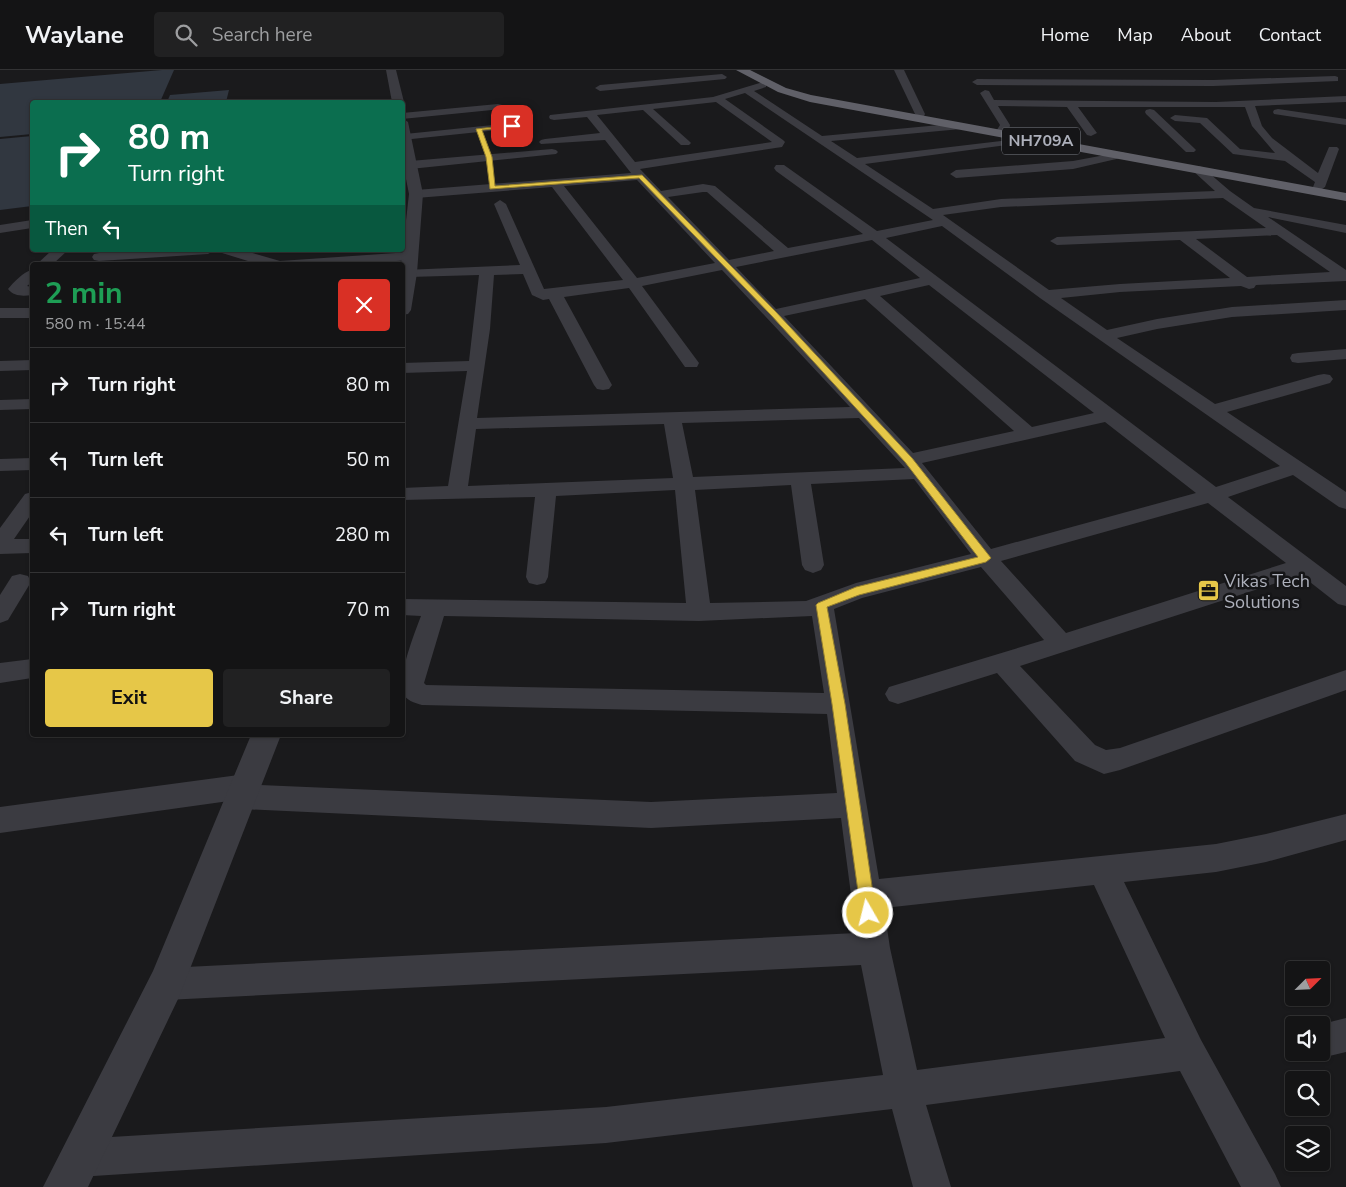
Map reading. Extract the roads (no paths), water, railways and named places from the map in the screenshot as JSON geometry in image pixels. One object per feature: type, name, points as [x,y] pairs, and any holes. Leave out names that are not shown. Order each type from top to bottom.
[{"type":"highway","name":"NH709A","points":[[741,70],[757,87],[961,126],[1003,131],[1030,139],[1346,197]]},
{"type":"highway","name":"NH709A","points":[[753,70],[776,82],[804,92],[1003,131],[1320,184],[1346,192]]},
{"type":"street","points":[[391,70],[398,100]]},
{"type":"street","points":[[711,70],[739,85],[757,87],[822,139],[944,222],[1211,411],[1297,467],[1346,502]]},
{"type":"street","points":[[899,70],[920,114]]},
{"type":"street","points":[[971,70],[977,82],[993,103],[1003,131]]},
{"type":"street","points":[[1041,70],[1048,82]]},
{"type":"street","points":[[1247,70],[1268,81]]},
{"type":"street","points":[[1314,70],[1346,83]]},
{"type":"street","points":[[600,88],[722,77]]},
{"type":"street","points":[[977,82],[1213,83],[1335,79]]},
{"type":"street","points":[[554,117],[718,99],[720,96],[757,87]]},
{"type":"street","points":[[411,196],[556,184],[779,144],[718,99]]},
{"type":"street","points":[[993,103],[1250,106],[1346,99]]},
{"type":"street","points":[[1319,100],[1346,112]]},
{"type":"street","points":[[1070,103],[1091,133]]},
{"type":"street","points":[[1142,104],[1190,150]]},
{"type":"street","points":[[1250,106],[1260,122],[1264,135],[1320,184],[1333,149]]},
{"type":"street","points":[[1250,106],[1346,122]]},
{"type":"street","points":[[405,116],[498,107]]},
{"type":"street","points":[[646,108],[684,143]]},
{"type":"street","points":[[472,110],[489,157],[492,188]]},
{"type":"street","points":[[590,114],[636,171],[774,314],[914,466],[986,558],[1061,644]]},
{"type":"street","points":[[1157,118],[1202,119],[1237,152],[1289,158]]},
{"type":"street","points":[[405,129],[478,129],[512,126]]},
{"type":"street","points":[[822,139],[961,126]]},
{"type":"street","points":[[405,135],[410,165],[411,196],[409,273],[405,294]]},
{"type":"street","points":[[410,165],[489,157],[607,136]]},
{"type":"street","points":[[855,162],[1030,139]]},
{"type":"street","points":[[956,174],[1073,165],[1121,155]]},
{"type":"street","points":[[780,168],[875,236],[1346,598]]},
{"type":"street","points":[[1198,170],[1226,194],[1342,273]]},
{"type":"street","points":[[556,184],[633,283],[691,363]]},
{"type":"street","points":[[659,195],[703,188],[711,190],[786,253]]},
{"type":"street","points":[[931,213],[1000,203],[1226,194]]},
{"type":"street","points":[[500,204],[539,294],[555,295],[633,283],[944,222]]},
{"type":"street","points":[[1249,210],[1346,229]]},
{"type":"street","points":[[0,228],[27,225]]},
{"type":"street","points":[[0,240],[27,225]]},
{"type":"street","points":[[1057,241],[1279,231]]},
{"type":"street","points":[[1184,236],[1280,309]]},
{"type":"street","points":[[47,262],[59,252]]},
{"type":"street","points":[[99,257],[162,252]]},
{"type":"street","points":[[232,252],[259,262]]},
{"type":"street","points":[[289,262],[305,257],[342,259],[410,256]]},
{"type":"street","points":[[409,273],[529,269]]},
{"type":"street","points":[[457,492],[477,366],[487,271]]},
{"type":"street","points":[[1045,295],[1342,273]]},
{"type":"street","points":[[30,276],[16,288],[19,291],[30,291]]},
{"type":"street","points":[[774,314],[932,280]]},
{"type":"street","points":[[870,294],[1029,434]]},
{"type":"street","points":[[555,295],[603,385]]},
{"type":"street","points":[[1104,336],[1204,316],[1280,309],[1346,306]]},
{"type":"street","points":[[0,314],[30,313]]},
{"type":"street","points":[[1298,358],[1346,354]]},
{"type":"street","points":[[0,366],[30,366]]},
{"type":"street","points":[[405,368],[477,366]]},
{"type":"street","points":[[1211,411],[1324,379]]},
{"type":"street","points":[[0,404],[30,404]]},
{"type":"street","points":[[467,424],[863,412]]},
{"type":"street","points":[[405,494],[684,485],[800,479],[914,466],[1029,434],[1107,416]]},
{"type":"street","points":[[672,418],[684,485],[699,612]]},
{"type":"street","points":[[0,465],[30,464]]},
{"type":"street","points":[[405,607],[699,612],[796,610],[822,605],[856,591],[986,558],[1213,495],[1297,467]]},
{"type":"street","points":[[800,479],[813,565]]},
{"type":"street","points":[[536,577],[546,490]]},
{"type":"street","points":[[0,545],[30,502]]},
{"type":"street","points":[[0,545],[30,546]]},
{"type":"street","points":[[898,694],[1303,566]]},
{"type":"street","points":[[0,614],[20,582]]},
{"type":"street","points":[[822,605],[874,948],[904,1090],[932,1187]]},
{"type":"street","points":[[435,607],[411,685],[414,690],[422,695],[838,704]]},
{"type":"street","points":[[1001,661],[1085,753],[1104,762],[1120,759],[1346,680]]},
{"type":"street","points":[[0,673],[30,669]]},
{"type":"street","points":[[72,1172],[166,984],[265,737]]},
{"type":"street","points":[[0,820],[243,792],[651,815],[852,805]]},
{"type":"street","points":[[866,895],[1216,858],[1266,848],[1346,827]]},
{"type":"street","points":[[1102,869],[1189,1052],[1262,1187]]},
{"type":"street","points":[[166,984],[874,948]]},
{"type":"street","points":[[1330,1039],[1346,1035]]},
{"type":"street","points":[[72,1172],[606,1124],[904,1090],[1189,1052]]},
{"type":"place","name":"Vikas Tech Solutions","points":[[1208,591]]}]
